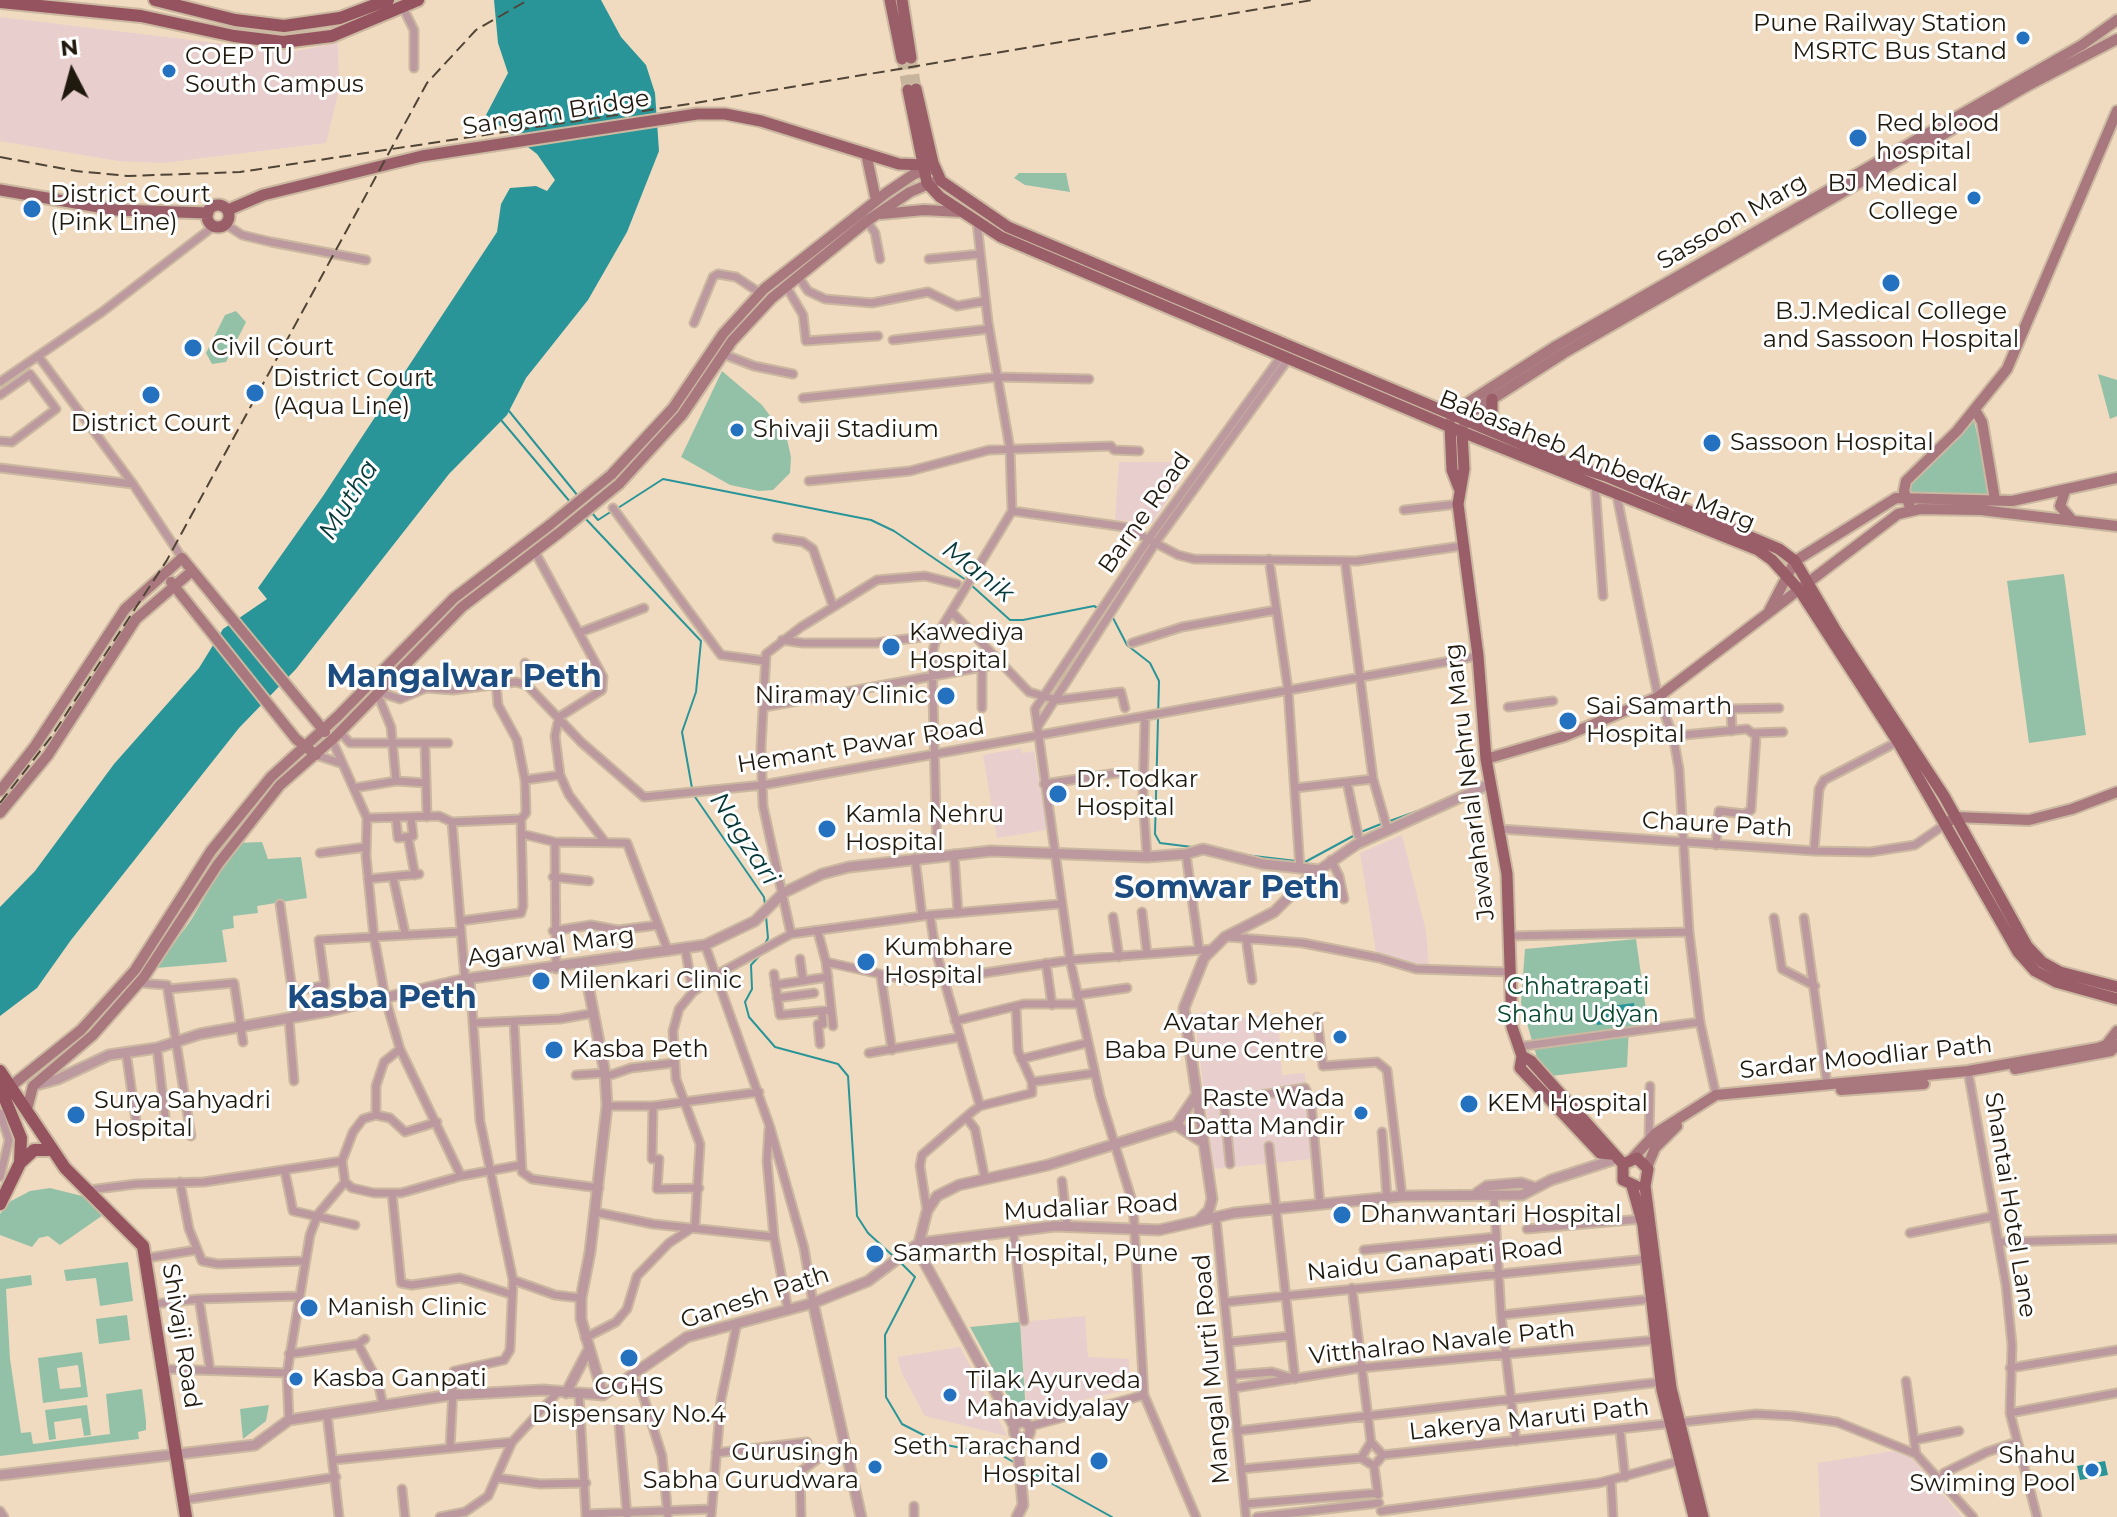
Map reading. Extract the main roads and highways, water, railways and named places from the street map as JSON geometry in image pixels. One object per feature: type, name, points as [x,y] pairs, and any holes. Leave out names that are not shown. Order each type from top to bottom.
[{"type":"highway","points":[[155,0],[235,20],[284,26],[331,20],[388,0]]},
{"type":"highway","points":[[0,2],[141,16],[234,36],[307,41],[332,36],[418,0]]},
{"type":"highway","name":"Shivaji Road","points":[[0,1071],[5,1088],[27,1109],[50,1150],[86,1190],[133,1233],[147,1258],[186,1517]]},
{"type":"highway","points":[[0,1204],[11,1188],[20,1163],[21,1138],[5,1088]]},
{"type":"highway","points":[[21,1138],[33,1138],[39,1130]]},
{"type":"highway","points":[[20,1163],[34,1150],[50,1150]]},
{"type":"main road","points":[[890,0],[907,58],[902,0]]},
{"type":"main road","name":"Sassoon Marg","points":[[1464,425],[1492,399],[1564,353],[2086,49],[2117,20]]},
{"type":"main road","name":"Sassoon Marg","points":[[1451,420],[1556,346],[2086,49],[2117,39]]},
{"type":"main road","points":[[912,90],[927,183]]},
{"type":"main road","points":[[1911,510],[1906,497],[1906,481],[1975,410],[2007,369],[2061,250],[2117,111]]},
{"type":"main road","name":"Sangam Bridge","points":[[208,213],[217,205],[228,210],[263,195],[422,156],[697,114],[725,114],[761,121],[887,160],[925,164]]},
{"type":"main road","points":[[866,153],[876,200]]},
{"type":"main road","points":[[5,1088],[81,1030],[135,970],[211,851],[300,742],[454,598],[611,475],[653,431],[723,334],[760,293],[925,164]]},
{"type":"main road","name":"Babasaheb Ambedkar Marg","points":[[925,164],[941,181],[1008,227],[1451,420]]},
{"type":"main road","points":[[27,1109],[33,1086],[93,1035],[142,980],[249,822],[280,785],[336,736],[462,607],[619,484],[663,438],[723,354],[786,286],[871,218],[927,183],[941,181]]},
{"type":"main road","name":"Babasaheb Ambedkar Marg","points":[[927,183],[961,212],[1001,237],[1286,357],[1514,442],[1761,540],[1795,561],[1805,587],[1836,631],[2027,946],[2042,962],[2060,972],[2117,987]]},
{"type":"main road","points":[[0,190],[116,210],[208,213],[220,225],[228,210]]},
{"type":"main road","points":[[871,218],[903,210],[961,212]]},
{"type":"main road","points":[[1492,399],[1492,421],[1514,442]]},
{"type":"main road","points":[[1975,410],[1988,445],[1995,500]]},
{"type":"main road","name":"Jawaharlal Nehru Marg","points":[[1451,420],[1452,470],[1460,489],[1458,504],[1462,546],[1478,656],[1486,759],[1490,784],[1509,830],[1507,874],[1517,936],[1509,972],[1512,1027],[1519,1052],[1531,1061],[1620,1159]]},
{"type":"main road","points":[[1460,489],[1464,469],[1464,425]]},
{"type":"main road","name":"Babasaheb Ambedkar Marg","points":[[1464,425],[1595,484],[1758,550],[1805,587]]},
{"type":"main road","points":[[653,431],[663,438]]},
{"type":"main road","points":[[1486,759],[1565,736],[1658,697],[1769,611],[1795,561],[1886,502],[1906,497],[2012,501],[2117,478]]},
{"type":"main road","points":[[2065,491],[2060,506],[2064,515],[2073,520]]},
{"type":"main road","points":[[1769,611],[1776,610],[1898,514],[1911,510],[1981,510],[2117,526]]},
{"type":"main road","points":[[539,533],[546,543]]},
{"type":"main road","points":[[0,791],[35,746],[125,609],[182,558],[319,726],[336,736]]},
{"type":"main road","points":[[0,813],[48,755],[136,619],[192,571]]},
{"type":"main road","points":[[164,573],[300,742],[316,755]]},
{"type":"main road","points":[[1951,820],[2029,820],[2072,809],[2117,792]]},
{"type":"main road","name":"Babasaheb Ambedkar Marg","points":[[1951,820],[2018,952],[2035,971],[2056,982],[2117,999]]},
{"type":"main road","points":[[135,970],[142,980]]},
{"type":"main road","name":"Sardar Moodliar Path","points":[[1647,1167],[1660,1130],[1735,1095],[1895,1087],[2098,1048],[2106,1045],[2117,1031]]},
{"type":"main road","name":"Sardar Moodliar Path","points":[[1620,1159],[1716,1095],[1969,1074],[2064,1062],[2111,1051],[2117,1045]]},
{"type":"main road","points":[[1694,1517],[1674,1425],[1645,1182],[1647,1167],[1642,1160],[1620,1159],[1622,1177],[1632,1186],[1642,1219],[1661,1382],[1674,1425],[1703,1517]]},
{"type":"main road","points":[[1632,1186],[1645,1182]]},
{"type":"water","name":"Mutha","points":[[494,0],[601,0],[621,37],[646,65],[655,93],[659,151],[627,232],[588,300],[526,378],[507,415],[449,474],[296,669],[239,728],[71,940],[37,988],[0,1016],[0,907],[35,871],[114,764],[199,668],[223,629],[267,599],[258,588],[323,496],[497,232],[501,204],[510,188],[536,186],[547,191],[555,180],[537,154],[486,115],[508,73],[498,43]]},
{"type":"water","points":[[1634,1003],[1636,1020],[1597,1025],[1595,1008]]},
{"type":"water","name":"Shahu Swiming Pool","points":[[2105,1461],[2108,1475],[2080,1480],[2077,1466]]},
{"type":"waterway","name":"Manik","points":[[509,411],[578,496]]},
{"type":"waterway","name":"Nagzari","points":[[501,420],[571,503]]},
{"type":"waterway","name":"Manik","points":[[618,508],[663,479],[871,520],[894,531],[966,580]]},
{"type":"waterway","name":"Manik","points":[[592,513],[598,520],[612,511]]},
{"type":"waterway","name":"Nagzari","points":[[584,517],[701,641],[696,692],[682,732],[692,788]]},
{"type":"waterway","name":"Manik","points":[[970,584],[1010,620],[1094,606],[1107,613]]},
{"type":"waterway","name":"Manik","points":[[1112,616],[1127,645],[1150,663],[1159,681],[1155,834],[1160,843],[1192,847]]},
{"type":"waterway","name":"Nagzari","points":[[693,794],[764,897],[765,905]]},
{"type":"waterway","name":"Manik","points":[[1387,822],[1426,808]]},
{"type":"waterway","name":"Manik","points":[[1361,832],[1381,824]]},
{"type":"waterway","name":"Manik","points":[[1245,855],[1305,862],[1355,835]]},
{"type":"waterway","name":"Nagzari","points":[[765,944],[768,938],[766,916]]},
{"type":"waterway","name":"Nagzari","points":[[761,954],[751,965],[752,989],[745,1002],[749,1017],[775,1047],[838,1064],[848,1076],[857,1216],[868,1233],[893,1256]]},
{"type":"waterway","name":"Nagzari","points":[[901,1263],[915,1277],[885,1335],[886,1397],[902,1424],[941,1444],[1003,1456],[1017,1464]]},
{"type":"waterway","name":"Nagzari","points":[[1022,1467],[1112,1517]]},
{"type":"tunnel","points":[[911,58],[916,89]]},
{"type":"tunnel","points":[[902,59],[908,90]]},
{"type":"railway","points":[[0,803],[51,737],[167,560],[427,83],[476,30],[528,0]]},
{"type":"railway","points":[[0,157],[76,171],[128,176],[240,172],[689,104],[1313,0]]},
{"type":"place","name":"Pune Railway Station MSRTC Bus Stand","points":[[2023,38]]},
{"type":"place","name":"COEP TU South Campus","points":[[169,71]]},
{"type":"place","name":"Red blood hospital","points":[[1858,138]]},
{"type":"place","name":"BJ Medical College","points":[[1974,198]]},
{"type":"place","name":"District Court (Pink Line)","points":[[32,209]]},
{"type":"place","name":"B.J.Medical College and Sassoon Hospital","points":[[1891,283]]},
{"type":"place","name":"Civil Court","points":[[193,348]]},
{"type":"place","name":"District Court (Aqua Line)","points":[[255,393]]},
{"type":"place","name":"District Court","points":[[151,395]]},
{"type":"place","name":"Shivaji Stadium","points":[[737,430]]},
{"type":"place","name":"Sassoon Hospital","points":[[1712,443]]},
{"type":"place","name":"Kawediya Hospital","points":[[891,647]]},
{"type":"place","name":"Niramay Clinic","points":[[946,696]]},
{"type":"place","name":"Sai Samarth Hospital","points":[[1568,721]]},
{"type":"place","name":"Dr. Todkar Hospital","points":[[1058,794]]},
{"type":"place","name":"Kamla Nehru Hospital","points":[[827,829]]},
{"type":"place","name":"Kumbhare Hospital","points":[[866,962]]},
{"type":"place","name":"Milenkari Clinic","points":[[541,981]]},
{"type":"place","name":"Avatar Meher Baba Pune Centre","points":[[1340,1037]]},
{"type":"place","name":"Kasba Peth","points":[[554,1050]]},
{"type":"place","name":"KEM Hospital","points":[[1469,1104]]},
{"type":"place","name":"Raste Wada Datta Mandir","points":[[1361,1113]]},
{"type":"place","name":"Surya Sahyadri Hospital","points":[[76,1115]]},
{"type":"place","name":"Dhanwantari Hospital","points":[[1342,1215]]},
{"type":"place","name":"Samarth Hospital, Pune","points":[[875,1254]]},
{"type":"place","name":"Manish Clinic","points":[[309,1308]]},
{"type":"place","name":"CGHS Dispensary No.4","points":[[629,1358]]},
{"type":"place","name":"Kasba Ganpati","points":[[296,1379]]},
{"type":"place","name":"Tilak Ayurveda Mahavidyalay","points":[[950,1395]]},
{"type":"place","name":"Seth Tarachand Hospital","points":[[1099,1461]]},
{"type":"place","name":"Gurusingh Sabha Gurudwara","points":[[875,1467]]},
{"type":"place","name":"Shahu Swiming Pool","points":[[2092,1470]]},
{"type":"district","name":"Mangalwar Peth","points":[[464,678]]},
{"type":"district","name":"Somwar Peth","points":[[1227,889]]},
{"type":"district","name":"Kasba Peth","points":[[382,999]]},
{"type":"park label","name":"Chhatrapati Shahu Udyan","points":[[1578,1001]]}]
